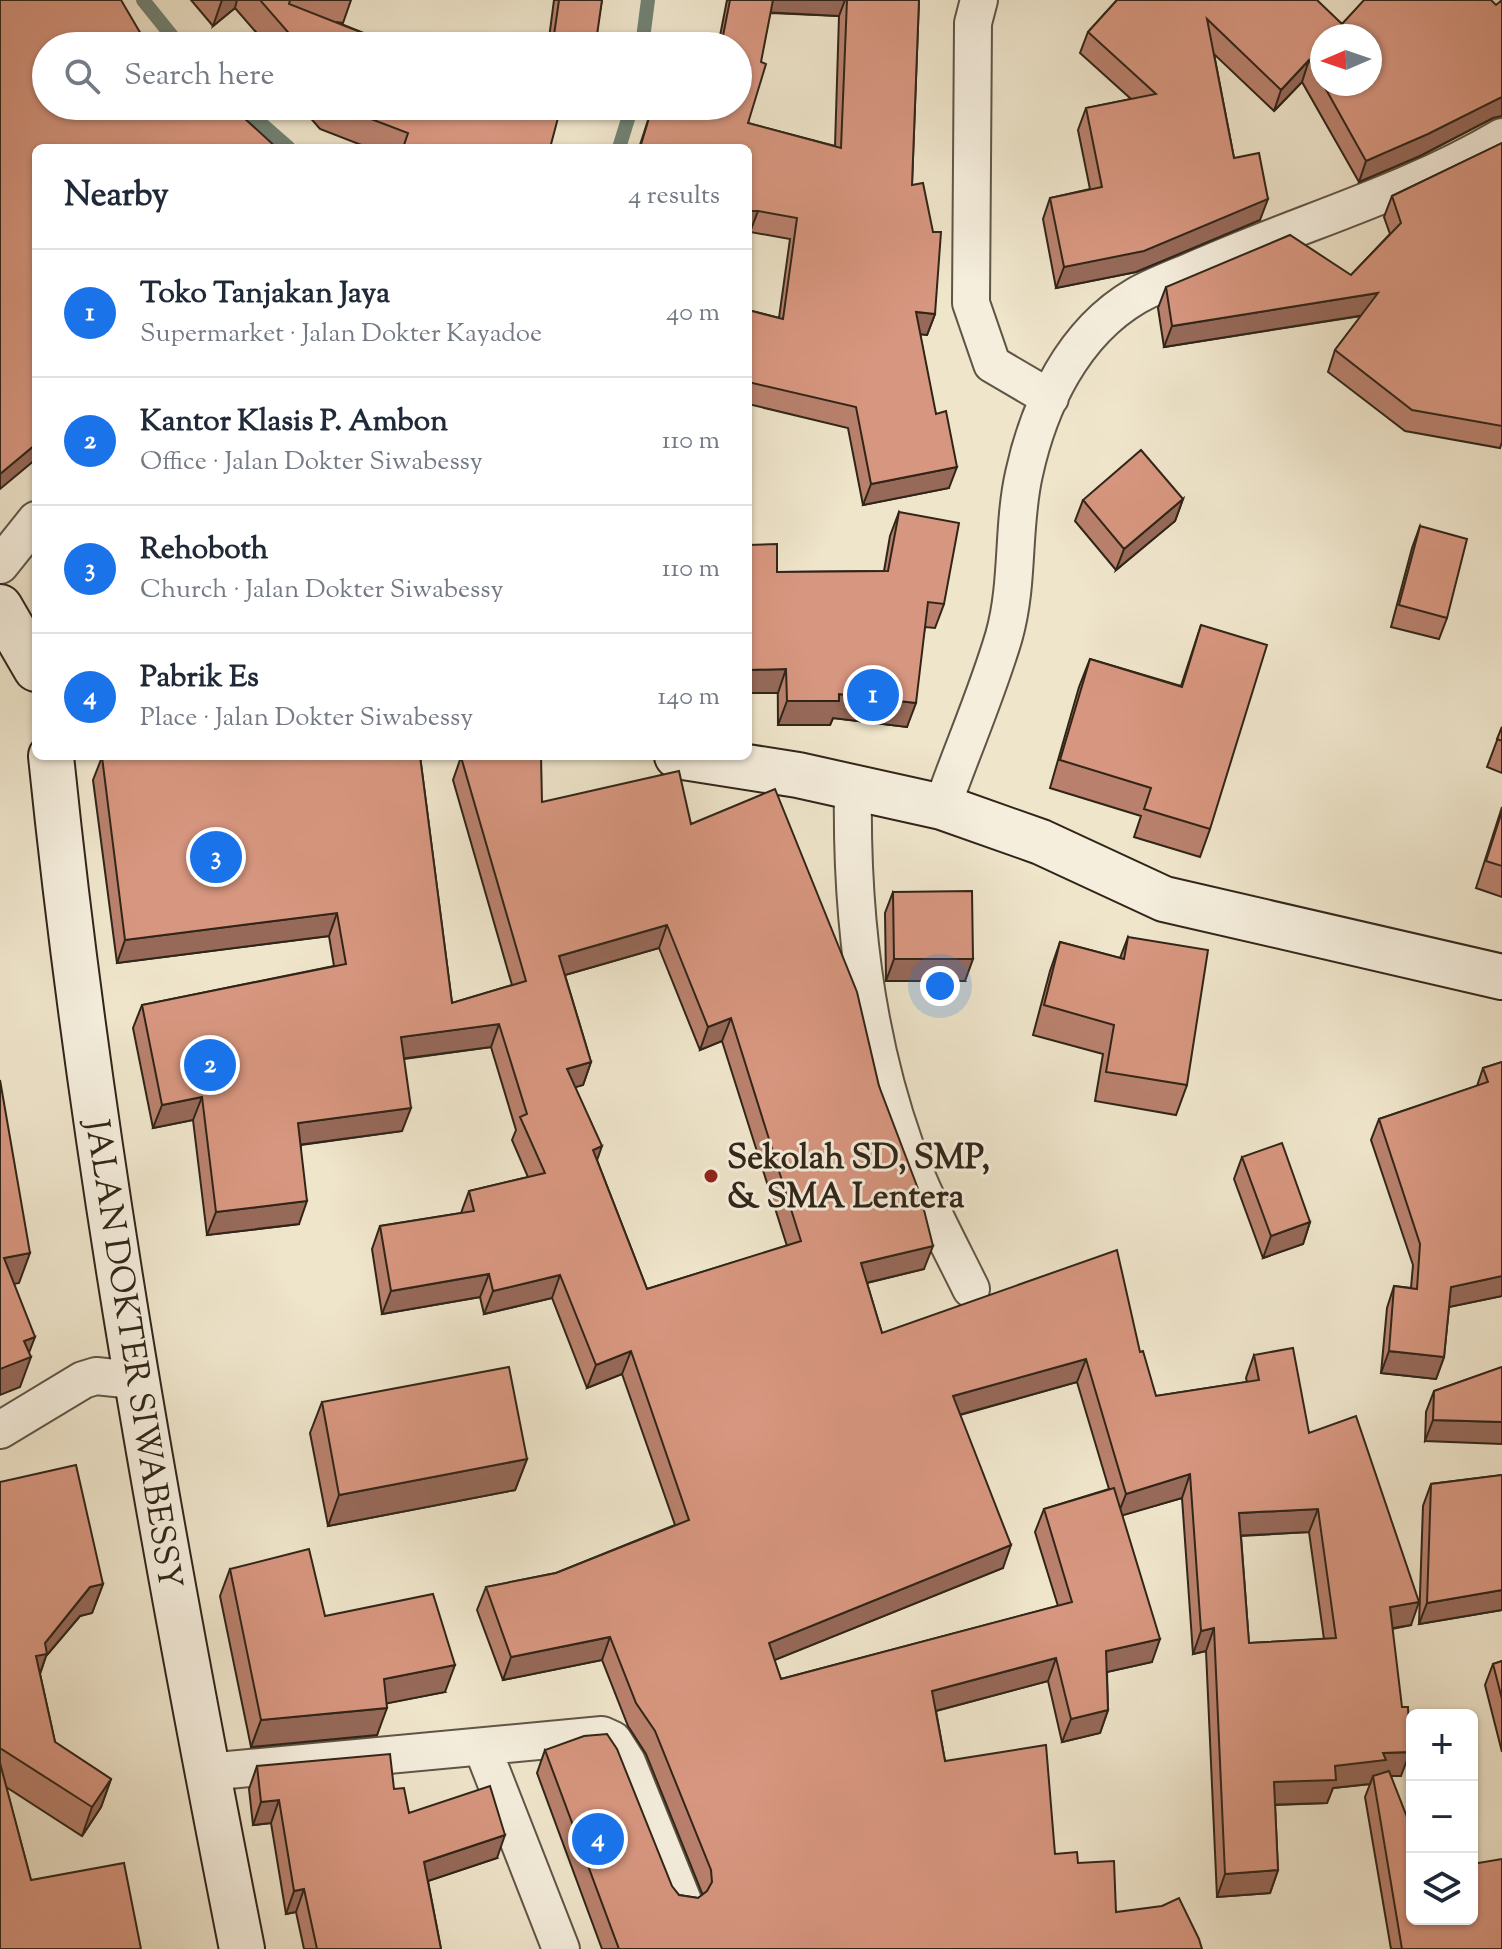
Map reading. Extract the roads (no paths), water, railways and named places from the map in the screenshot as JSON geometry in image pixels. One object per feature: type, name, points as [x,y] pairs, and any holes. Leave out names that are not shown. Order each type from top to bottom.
[{"type":"main road","points":[[0,607],[32,662]]},
{"type":"main road","name":"JALAN DOKTER SIWABESSY","points":[[51,760],[80,1005],[134,1380],[242,1949]]},
{"type":"main road","points":[[700,760],[853,787],[942,807],[1041,842],[1164,899],[1502,977]]},
{"type":"street","points":[[979,0],[973,23],[971,303],[992,364],[1050,398]]},
{"type":"street","points":[[942,807],[1004,635],[1016,572],[1023,476],[1050,398],[1073,354],[1102,321],[1137,295],[1242,249],[1449,169],[1502,137]]},
{"type":"street","points":[[0,565],[32,525]]},
{"type":"street","points":[[853,787],[855,920],[876,1042],[905,1146],[971,1289]]},
{"type":"street","points":[[0,1430],[74,1384],[96,1376],[134,1380]]},
{"type":"street","points":[[207,1772],[602,1735],[613,1740],[627,1762],[683,1901]]},
{"type":"street","points":[[482,1747],[561,1949]]},
{"type":"waterway","points":[[143,0],[169,32]]},
{"type":"waterway","points":[[644,32],[648,0]]},
{"type":"waterway","points":[[257,120],[284,144]]},
{"type":"waterway","points":[[620,144],[628,120]]},
{"type":"place","name":"Toko Tanjakan Jaya","points":[[873,695]]},
{"type":"place","name":"Rehoboth","points":[[216,857]]},
{"type":"place","name":"Kantor Klasis P. Ambon","points":[[210,1065]]},
{"type":"place","name":"Sekolah SD, SMP, & SMA Lentera","points":[[711,1176]]},
{"type":"place","name":"Pabrik Es","points":[[598,1839]]}]
